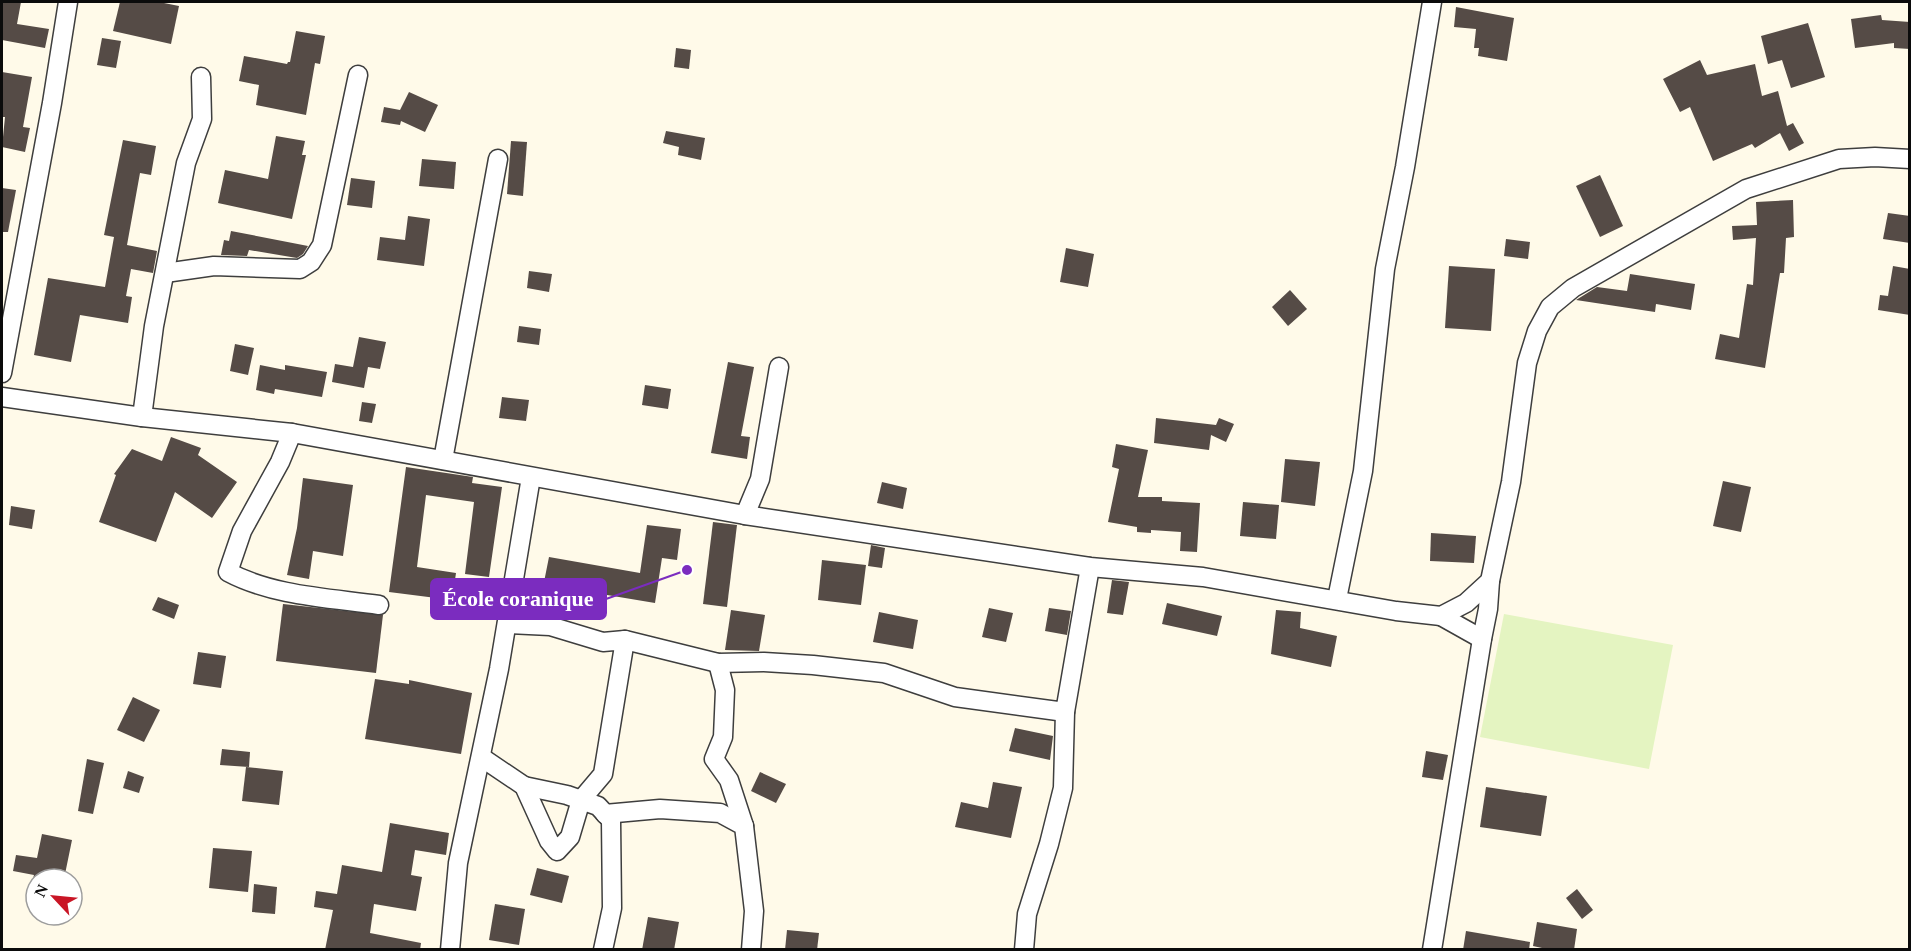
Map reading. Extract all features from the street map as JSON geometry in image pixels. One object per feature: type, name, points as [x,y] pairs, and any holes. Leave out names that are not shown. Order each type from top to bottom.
[{"type":"street","points":[[2,373],[52,103],[68,2]]},
{"type":"street","points":[[1336,599],[1363,471],[1385,269],[1405,167],[1432,2]]},
{"type":"street","points":[[165,273],[214,266],[300,269],[311,262],[322,244],[358,75]]},
{"type":"street","points":[[142,417],[154,326],[186,163],[202,119],[201,77]]},
{"type":"street","points":[[1432,950],[1488,609],[1490,581],[1511,482],[1527,363],[1538,331],[1550,307],[1573,288],[1746,189],[1839,159],[1875,157],[1910,159]]},
{"type":"street","points":[[443,460],[498,159]]},
{"type":"street","points":[[745,515],[759,479],[779,367]]},
{"type":"street","points":[[2,396],[142,417],[292,433],[745,515],[1090,567],[1203,577],[1396,611],[1441,616],[1482,639]]},
{"type":"street","points":[[292,433],[280,462],[242,531],[228,572],[243,580],[284,591],[379,605]]},
{"type":"street","points":[[450,950],[458,862],[507,624],[531,477]]},
{"type":"street","points":[[1024,950],[1027,914],[1049,844],[1063,788],[1065,712],[1090,567]]},
{"type":"street","points":[[1441,616],[1466,603],[1490,581]]},
{"type":"street","points":[[507,624],[550,626],[603,642],[625,640],[718,663],[764,662],[884,673],[955,697],[1065,712]]},
{"type":"street","points":[[524,786],[549,841],[557,851],[570,837],[581,800],[603,774],[625,640]]},
{"type":"street","points":[[718,663],[725,690],[723,737],[714,759],[729,780],[744,826],[754,911],[751,950]]},
{"type":"street","points":[[481,757],[524,786],[598,806],[611,820],[612,908],[603,950]]},
{"type":"street","points":[[605,813],[660,809],[720,813],[744,826]]},
{"type":"green space","points":[[1504,614],[1673,645],[1649,769],[1480,737]]},
{"type":"building","points":[[2,2],[21,2],[17,24],[49,29],[45,48],[2,40]]},
{"type":"building","points":[[120,2],[159,2],[179,6],[171,44],[113,31]]},
{"type":"building","points":[[1456,7],[1514,18],[1507,61],[1478,56],[1479,48],[1474,48],[1476,29],[1454,27]]},
{"type":"building","points":[[1881,15],[1882,20],[1910,22],[1910,49],[1894,48],[1894,43],[1855,48],[1851,19]]},
{"type":"building","points":[[1808,23],[1825,77],[1791,88],[1782,60],[1768,64],[1761,36]]},
{"type":"building","points":[[296,31],[325,36],[320,64],[315,63],[306,115],[256,105],[259,85],[239,81],[244,56],[287,64],[290,62]]},
{"type":"building","points":[[102,38],[121,41],[116,68],[97,65]]},
{"type":"building","points":[[676,48],[691,50],[689,69],[674,67]]},
{"type":"building","points":[[1700,60],[1707,75],[1755,64],[1762,96],[1778,91],[1787,126],[1793,123],[1804,143],[1789,151],[1780,133],[1755,148],[1752,144],[1713,161],[1690,107],[1680,112],[1663,79]]},
{"type":"building","points":[[2,72],[32,77],[23,127],[30,128],[25,152],[2,147],[5,117],[2,117]]},
{"type":"building","points":[[409,92],[438,105],[425,132],[401,121],[400,125],[381,122],[384,107],[400,110]]},
{"type":"building","points":[[666,131],[705,138],[701,160],[678,155],[679,147],[663,143]]},
{"type":"building","points":[[276,136],[305,141],[302,155],[306,155],[292,219],[218,203],[225,170],[268,179]]},
{"type":"building","points":[[123,140],[156,146],[151,175],[140,173],[127,245],[157,251],[153,273],[131,269],[126,296],[132,297],[128,323],[80,315],[71,362],[34,355],[48,278],[105,287],[114,237],[104,235]]},
{"type":"building","points":[[511,141],[527,142],[523,196],[507,194]]},
{"type":"building","points":[[422,159],[456,162],[454,189],[419,186]]},
{"type":"building","points":[[1600,175],[1623,226],[1600,237],[1576,186]]},
{"type":"building","points":[[351,178],[375,181],[372,208],[347,205]]},
{"type":"building","points":[[2,188],[16,190],[8,232],[2,232]]},
{"type":"building","points":[[1793,200],[1794,237],[1786,238],[1784,273],[1780,273],[1765,368],[1715,359],[1720,334],[1739,338],[1747,284],[1753,285],[1756,238],[1733,240],[1732,226],[1757,225],[1756,202]]},
{"type":"building","points":[[1888,213],[1910,216],[1910,243],[1883,239]]},
{"type":"building","points":[[408,216],[430,219],[424,266],[377,260],[380,237],[405,240]]},
{"type":"building","points":[[231,231],[308,246],[297,258],[249,250],[247,256],[221,255],[224,240],[229,241]]},
{"type":"building","points":[[1506,239],[1530,242],[1528,259],[1504,256]]},
{"type":"building","points":[[1066,248],[1094,254],[1088,287],[1060,282]]},
{"type":"building","points":[[1449,266],[1495,269],[1491,331],[1445,328]]},
{"type":"building","points":[[1893,266],[1910,269],[1910,315],[1878,310],[1880,295],[1888,296]]},
{"type":"building","points":[[529,271],[552,274],[549,292],[527,288]]},
{"type":"building","points":[[1630,274],[1695,284],[1691,310],[1656,304],[1655,312],[1576,300],[1597,287],[1627,291]]},
{"type":"building","points":[[1290,290],[1307,309],[1288,326],[1272,307]]},
{"type":"building","points":[[519,326],[541,329],[539,345],[517,342]]},
{"type":"building","points":[[359,337],[386,342],[380,369],[368,367],[364,388],[332,382],[335,364],[353,367]]},
{"type":"building","points":[[235,344],[254,348],[248,375],[230,371]]},
{"type":"building","points":[[728,362],[754,367],[741,436],[750,437],[747,459],[711,453]]},
{"type":"building","points":[[260,365],[285,370],[285,365],[327,372],[322,397],[275,389],[274,394],[256,390]]},
{"type":"building","points":[[645,385],[671,389],[668,409],[642,405]]},
{"type":"building","points":[[502,397],[529,400],[526,421],[499,418]]},
{"type":"building","points":[[362,402],[376,404],[372,423],[359,421]]},
{"type":"building","points":[[1156,418],[1216,425],[1219,418],[1234,424],[1226,442],[1211,435],[1209,450],[1154,443]]},
{"type":"building","points":[[171,437],[201,448],[198,455],[237,482],[212,518],[175,492],[156,542],[99,522],[116,475],[114,474],[132,449],[162,461]]},
{"type":"building","points":[[1116,444],[1148,450],[1138,497],[1162,497],[1162,501],[1200,503],[1197,552],[1180,551],[1181,532],[1151,530],[1151,533],[1137,532],[1137,527],[1108,522],[1119,469],[1112,467]]},
{"type":"building","points":[[1285,459],[1320,462],[1315,506],[1281,502]]},
{"type":"building","points":[[406,467],[473,477],[472,483],[502,487],[489,577],[465,574],[474,502],[426,495],[417,567],[456,573],[452,600],[389,592]]},
{"type":"building","points":[[303,478],[353,485],[343,556],[313,551],[309,579],[287,575],[297,528]]},
{"type":"building","points":[[1723,481],[1751,487],[1741,532],[1713,526]]},
{"type":"building","points":[[882,482],[907,488],[903,509],[877,503]]},
{"type":"building","points":[[1243,502],[1279,505],[1276,539],[1240,536]]},
{"type":"building","points":[[11,506],[35,510],[32,529],[9,525]]},
{"type":"building","points":[[713,522],[737,525],[727,607],[703,604]]},
{"type":"building","points":[[647,525],[681,529],[677,560],[662,558],[655,603],[577,590],[576,598],[542,592],[549,557],[640,573]]},
{"type":"building","points":[[1431,533],[1476,536],[1474,563],[1430,561]]},
{"type":"building","points":[[871,545],[885,548],[882,568],[868,566]]},
{"type":"building","points":[[822,560],[866,565],[861,605],[818,600]]},
{"type":"building","points":[[1112,580],[1129,582],[1123,615],[1107,613]]},
{"type":"building","points":[[158,597],[179,605],[174,619],[152,610]]},
{"type":"building","points":[[1167,603],[1222,616],[1217,636],[1162,624]]},
{"type":"building","points":[[283,604],[383,615],[376,673],[276,661]]},
{"type":"building","points":[[989,608],[1013,613],[1006,642],[982,637]]},
{"type":"building","points":[[1049,608],[1071,611],[1067,635],[1045,631]]},
{"type":"building","points":[[731,610],[765,615],[759,651],[725,650]]},
{"type":"building","points":[[1276,610],[1301,612],[1300,628],[1337,636],[1331,667],[1271,654]]},
{"type":"building","points":[[879,612],[918,620],[913,649],[873,642]]},
{"type":"building","points":[[198,652],[226,656],[221,688],[193,684]]},
{"type":"building","points":[[375,679],[409,684],[409,680],[472,693],[461,754],[365,739]]},
{"type":"building","points":[[133,697],[160,710],[144,742],[117,730]]},
{"type":"building","points":[[1015,728],[1053,736],[1050,760],[1009,751]]},
{"type":"building","points":[[222,749],[250,752],[249,767],[220,765]]},
{"type":"building","points":[[1426,751],[1448,755],[1443,780],[1422,777]]},
{"type":"building","points":[[87,759],[104,763],[93,814],[78,811]]},
{"type":"building","points":[[246,767],[283,771],[279,805],[242,801]]},
{"type":"building","points":[[128,771],[144,777],[139,793],[123,788]]},
{"type":"building","points":[[760,772],[786,784],[776,803],[751,791]]},
{"type":"building","points":[[993,782],[1022,787],[1011,838],[955,827],[961,802],[988,808]]},
{"type":"building","points":[[1486,787],[1547,796],[1541,836],[1480,827]]},
{"type":"building","points":[[390,823],[449,833],[446,855],[415,850],[411,875],[422,877],[416,911],[374,904],[370,933],[421,943],[420,950],[325,950],[333,910],[314,907],[316,891],[337,894],[342,865],[382,872]]},
{"type":"building","points":[[42,834],[72,840],[66,867],[24,867],[24,873],[13,871],[16,855],[37,858]]},
{"type":"building","points":[[213,848],[252,851],[248,892],[209,888]]},
{"type":"building","points":[[537,868],[569,876],[562,903],[530,895]]},
{"type":"building","points":[[254,884],[277,887],[275,914],[252,912]]},
{"type":"building","points":[[1577,889],[1593,910],[1582,919],[1566,898]]},
{"type":"building","points":[[495,904],[525,909],[519,945],[489,940]]},
{"type":"building","points":[[648,917],[679,922],[674,950],[642,950]]},
{"type":"building","points":[[1537,922],[1577,929],[1574,950],[1551,950],[1533,946]]},
{"type":"building","points":[[787,930],[819,933],[817,950],[785,950]]},
{"type":"building","points":[[1466,931],[1530,942],[1529,950],[1463,950]]},
{"type":"place","name":"École coranique","points":[[687,570]]}]
